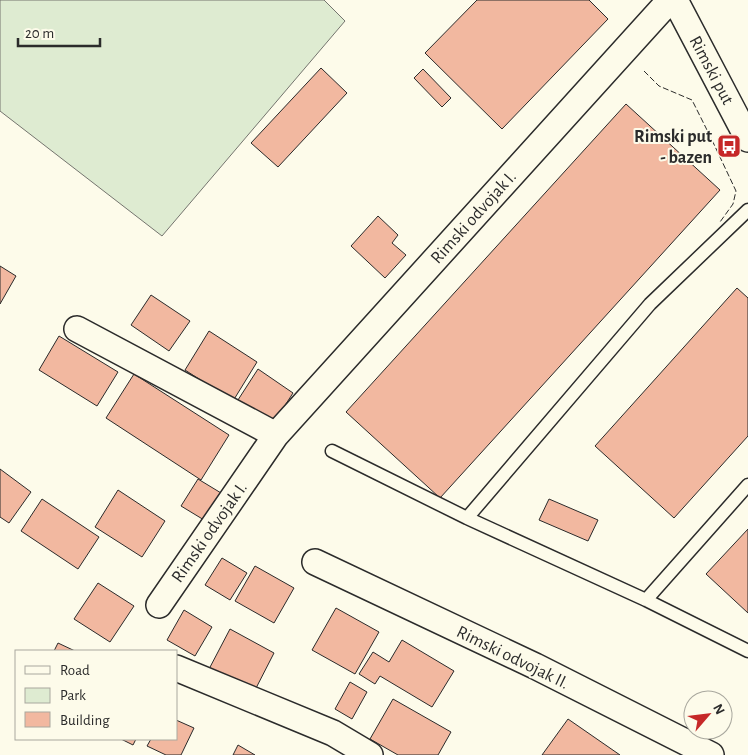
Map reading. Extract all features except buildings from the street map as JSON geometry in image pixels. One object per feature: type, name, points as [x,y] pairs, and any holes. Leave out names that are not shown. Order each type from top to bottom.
[{"type":"street","name":"Rimski odvojak I.","points":[[159,605],[276,435],[670,0]]},
{"type":"street","name":"Rimski put","points":[[675,0],[748,139]]},
{"type":"street","points":[[77,329],[276,435]]},
{"type":"street","name":"Rimski odvojak II.","points":[[315,562],[535,666],[711,755]]},
{"type":"street","points":[[178,669],[333,733],[370,755]]},
{"type":"lane","points":[[467,518],[650,304],[748,210]]},
{"type":"lane","points":[[332,451],[467,518],[646,600],[748,651]]},
{"type":"lane","points":[[646,600],[748,485]]},
{"type":"green space","points":[[0,0],[324,0],[345,21],[162,236],[0,111]]},
{"type":"fence","points":[[644,71],[659,86],[692,100],[736,191],[733,204],[720,222]]},
{"type":"place","name":"Rimski put - bazen","points":[[729,146]]}]
